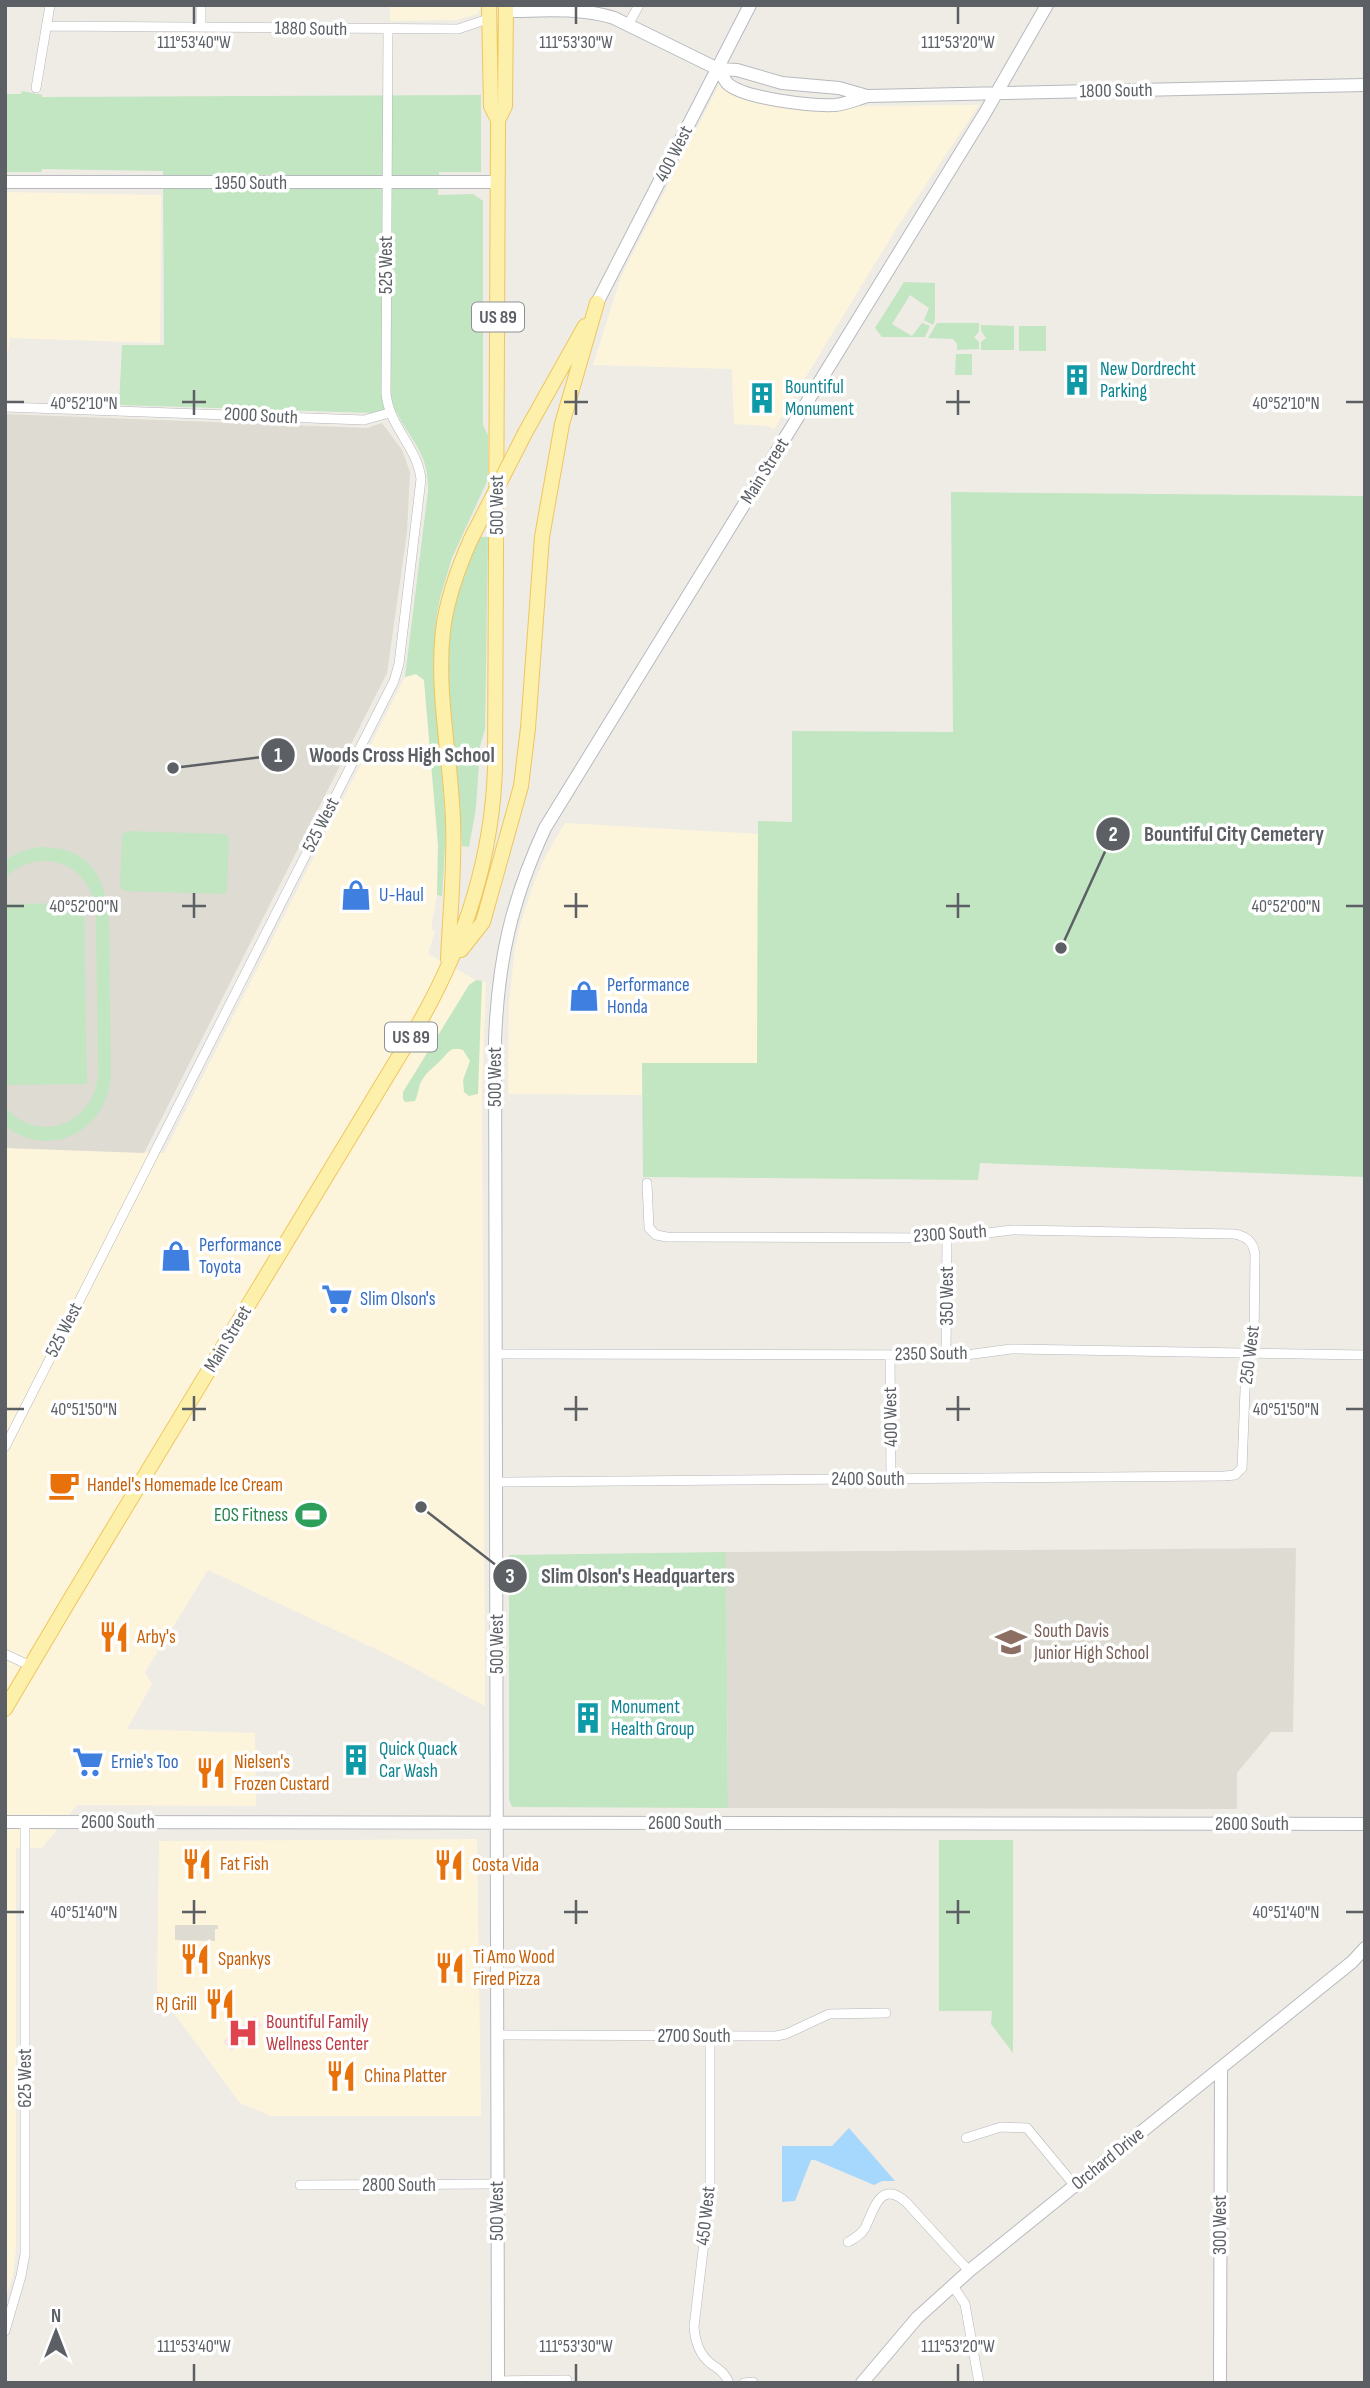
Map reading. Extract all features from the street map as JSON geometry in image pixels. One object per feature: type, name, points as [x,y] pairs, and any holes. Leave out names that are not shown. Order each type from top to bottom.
[{"type":"main road","name":"500 West","points":[[448,968],[464,930],[479,880],[487,849],[494,795],[498,520],[498,120],[505,106],[506,8]]},
{"type":"main road","name":"500 West","points":[[489,12],[491,106],[498,120]]},
{"type":"main road","points":[[448,968],[453,820],[442,651],[448,600],[471,539],[525,433],[597,303]]},
{"type":"main road","points":[[448,968],[483,922],[521,786],[528,728],[542,537],[562,425],[597,303]]},
{"type":"main road","name":"Main Street","points":[[5,1709],[413,1034],[448,968]]},
{"type":"street","points":[[36,88],[50,5]]},
{"type":"street","points":[[201,5],[201,27]]},
{"type":"street","points":[[628,26],[639,5]]},
{"type":"street","name":"400 West","points":[[597,303],[750,5]]},
{"type":"street","name":"Main Street","points":[[545,828],[1047,5]]},
{"type":"street","name":"1800 South","points":[[506,8],[592,12],[614,18],[718,69],[729,85],[774,99],[807,104],[839,105],[868,96],[1365,85]]},
{"type":"street","name":"1880 South","points":[[47,26],[458,29],[489,12]]},
{"type":"street","name":"525 West","points":[[5,1447],[394,681],[399,664],[421,479],[414,453],[390,413],[386,385],[388,30]]},
{"type":"street","name":"1950 South","points":[[5,182],[498,182]]},
{"type":"street","name":"2000 South","points":[[5,407],[364,420],[390,413]]},
{"type":"street","name":"500 West","points":[[498,2382],[495,1041],[498,986],[507,931],[521,883],[545,828]]},
{"type":"street","name":"2300 South","points":[[648,1183],[648,1223],[652,1232],[667,1237],[947,1238],[1012,1230],[1234,1234],[1249,1239]]},
{"type":"street","name":"350 West","points":[[946,1355],[947,1238]]},
{"type":"street","name":"250 West","points":[[1240,1472],[1244,1458],[1246,1364],[1254,1343],[1255,1254],[1249,1239]]},
{"type":"street","name":"2350 South","points":[[496,1354],[946,1355],[1003,1349],[1365,1355]]},
{"type":"street","name":"400 West","points":[[890,1355],[891,1479]]},
{"type":"street","name":"2400 South","points":[[496,1482],[1224,1476],[1240,1472]]},
{"type":"street","points":[[5,1654],[31,1666]]},
{"type":"street","name":"2600 South","points":[[5,1822],[1365,1824]]},
{"type":"street","name":"625 West","points":[[5,2332],[25,2254],[25,1822]]},
{"type":"street","name":"Orchard Drive","points":[[862,2383],[917,2318],[969,2271],[1352,1962],[1365,1948]]},
{"type":"street","name":"2700 South","points":[[497,2035],[776,2036],[786,2035],[829,2014],[886,2013]]},
{"type":"street","name":"450 West","points":[[710,2036],[710,2191],[694,2327],[697,2343],[704,2357],[721,2370],[729,2383]]},
{"type":"street","name":"300 West","points":[[1220,2383],[1221,2068]]},
{"type":"street","points":[[966,2138],[1001,2127],[1027,2128],[1075,2186]]},
{"type":"street","name":"2800 South","points":[[300,2185],[497,2184]]},
{"type":"street","points":[[848,2242],[860,2234],[878,2200],[894,2194],[906,2202],[969,2271]]},
{"type":"street","points":[[953,2286],[965,2304],[979,2383]]},
{"type":"street","points":[[498,2382],[567,2380]]},
{"type":"shaded area","points":[[390,5],[481,5],[481,8],[477,14],[457,20],[390,21]]},
{"type":"shaded area","points":[[720,83],[790,104],[979,105],[896,229],[774,429],[768,426],[734,424],[732,369],[593,365],[621,277]]},
{"type":"shaded area","points":[[5,192],[161,195],[160,343],[10,338],[5,368]]},
{"type":"shaded area","points":[[5,414],[367,428],[382,423],[402,450],[410,472],[407,532],[387,673],[144,1153],[5,1148]]},
{"type":"shaded area","points":[[416,674],[424,680],[438,845],[437,895],[431,929],[435,931],[428,954],[476,980],[486,982],[482,1094],[485,1706],[397,1659],[208,1570],[145,1672],[152,1684],[127,1729],[255,1733],[256,1806],[77,1805],[42,1848],[16,1848],[16,2249],[13,2274],[5,2300],[5,1148],[164,1153],[405,677]]},
{"type":"shaded area","points":[[565,823],[758,834],[757,1063],[643,1063],[642,1095],[508,1094],[509,1003],[515,948],[535,880]]},
{"type":"shaded area","name":"South Davis Junior High School","points":[[1296,1548],[1293,1732],[1271,1732],[1237,1773],[1237,1809],[728,1808],[726,1552]]},
{"type":"shaded area","points":[[477,1839],[481,2116],[271,2116],[240,2103],[157,1990],[159,1841]]},
{"type":"shaded area","points":[[175,1925],[218,1925],[218,1929],[215,1929],[215,1941],[175,1940]]},
{"type":"shaded area","name":"Bountiful Family Wellness Center","points":[[255,2016],[263,2026],[231,2051],[223,2041]]},
{"type":"green space","points":[[22,91],[42,97],[481,95],[481,172],[439,172],[438,195],[473,194],[483,201],[483,425],[488,435],[488,479],[452,558],[436,620],[434,659],[446,831],[442,896],[437,895],[438,845],[424,680],[416,674],[405,677],[428,491],[426,466],[418,448],[396,411],[373,413],[119,405],[122,345],[164,345],[163,171],[42,169],[41,172],[5,172],[5,94],[21,94]]},
{"type":"green space","points":[[904,282],[935,283],[933,325],[924,320],[929,308],[910,295],[892,324],[912,336],[922,323],[930,326],[925,337],[882,337],[875,328]]},
{"type":"green space","points":[[937,323],[979,323],[979,332],[974,337],[979,342],[979,349],[957,350],[953,339],[928,338]]},
{"type":"green space","points":[[981,325],[1014,326],[1014,350],[981,350],[981,342],[986,338],[981,331]]},
{"type":"green space","points":[[1019,326],[1046,326],[1046,351],[1019,351]]},
{"type":"green space","points":[[956,354],[972,354],[972,375],[955,375]]},
{"type":"green space","points":[[951,492],[1365,496],[1365,1177],[980,1163],[978,1180],[643,1177],[642,1063],[757,1063],[758,821],[792,822],[792,731],[953,732]]},
{"type":"green space","points":[[480,537],[488,537],[485,729],[480,746],[476,808],[469,847],[462,846],[450,704],[450,632],[455,598],[465,561]]},
{"type":"green space","points":[[126,831],[226,834],[229,838],[227,891],[224,894],[123,891],[120,887],[122,835]]},
{"type":"green space","points":[[38,847],[64,850],[82,858],[95,872],[103,888],[109,929],[111,1063],[107,1095],[99,1112],[88,1125],[58,1140],[40,1141],[23,1136],[5,1126],[5,1107],[18,1119],[33,1125],[48,1127],[62,1124],[86,1107],[94,1093],[98,1076],[96,912],[92,895],[85,881],[74,871],[62,864],[48,861],[33,862],[5,878],[5,860]]},
{"type":"green space","points":[[84,903],[87,1084],[6,1085],[5,904]]},
{"type":"green space","points":[[476,980],[482,981],[478,1094],[469,1096],[464,1092],[463,1080],[470,1061],[463,1050],[455,1049],[449,1051],[424,1077],[415,1101],[405,1102],[403,1092],[469,985]]},
{"type":"green space","points":[[726,1552],[728,1808],[512,1807],[509,1799],[509,1555]]},
{"type":"green space","points":[[939,1840],[1013,1840],[1013,2053],[991,2024],[992,2011],[939,2011]]},
{"type":"water","points":[[849,2128],[895,2181],[882,2181],[874,2185],[811,2160],[795,2201],[782,2202],[782,2146],[832,2146]]},
{"type":"place","name":"New Dordrecht Parking","points":[[1077,380]]},
{"type":"place","name":"Bountiful Monument","points":[[762,398]]},
{"type":"place","name":"Woods Cross High School","points":[[173,768]]},
{"type":"place","name":"U-Haul","points":[[356,895]]},
{"type":"place","name":"Bountiful City Cemetery","points":[[1061,948]]},
{"type":"place","name":"Performance Honda","points":[[584,996]]},
{"type":"place","name":"Performance Toyota","points":[[176,1256]]},
{"type":"place","name":"Slim Olson's","points":[[337,1299]]},
{"type":"place","name":"Handel's Homemade Ice Cream","points":[[64,1485]]},
{"type":"place","name":"Slim Olson's Headquarters","points":[[421,1507]]},
{"type":"place","name":"EOS Fitness","points":[[311,1515]]},
{"type":"place","name":"Arby's","points":[[114,1637]]},
{"type":"place","name":"South Davis Junior High School","points":[[1011,1642]]},
{"type":"place","name":"Monument Health Group","points":[[588,1718]]},
{"type":"place","name":"Quick Quack Car Wash","points":[[356,1760]]},
{"type":"place","name":"Ernie's Too","points":[[88,1762]]},
{"type":"place","name":"Nielsen's Frozen Custard","points":[[211,1773]]},
{"type":"place","name":"Fat Fish","points":[[197,1864]]},
{"type":"place","name":"Costa Vida","points":[[449,1865]]},
{"type":"place","name":"Spankys","points":[[195,1959]]},
{"type":"place","name":"Ti Amo Wood Fired Pizza","points":[[450,1968]]},
{"type":"place","name":"RJ Grill","points":[[220,2004]]},
{"type":"place","name":"Bountiful Family Wellness Center","points":[[243,2033]]},
{"type":"place","name":"China Platter","points":[[341,2076]]}]
